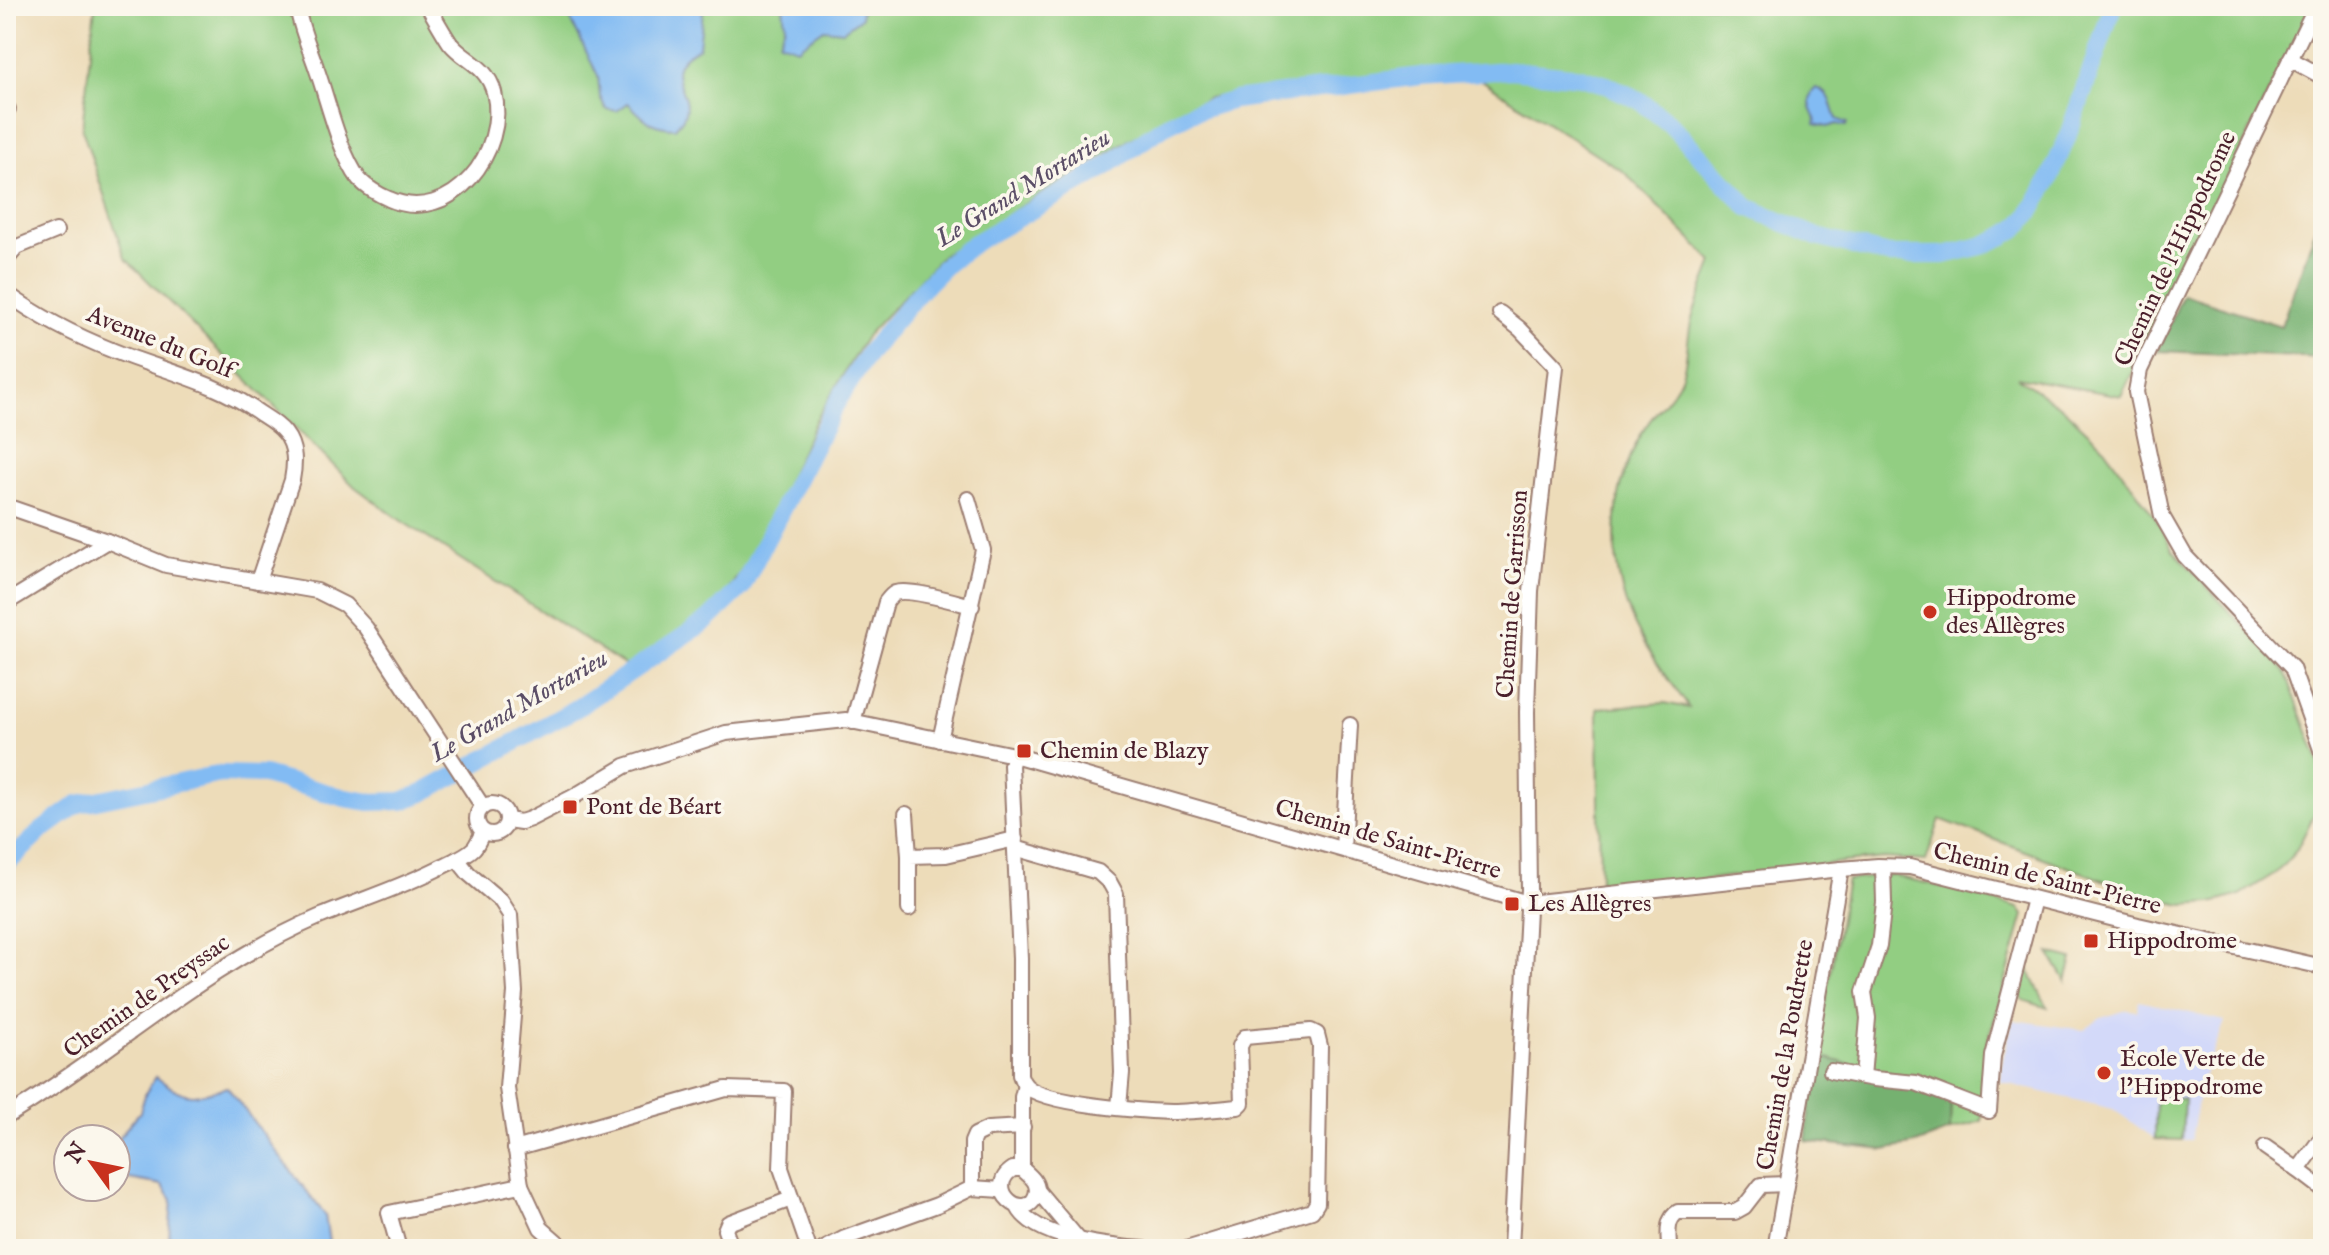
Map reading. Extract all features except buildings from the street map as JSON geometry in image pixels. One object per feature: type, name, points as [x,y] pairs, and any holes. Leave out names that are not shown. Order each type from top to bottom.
[{"type":"street","points":[[297,6],[345,153],[360,180],[399,204],[416,205],[436,203],[457,191],[482,166],[497,122],[493,90],[482,70],[452,46],[428,6]]},
{"type":"street","name":"Chemin de l'Hippodrome","points":[[2316,6],[2140,370],[2136,392],[2162,516],[2185,556],[2292,668],[2323,755]]},
{"type":"street","points":[[2290,59],[2323,77]]},
{"type":"street","points":[[6,260],[17,247],[56,231]]},
{"type":"street","name":"Avenue du Golf","points":[[6,293],[36,314],[81,337],[244,401],[286,433],[295,462],[292,480],[258,581]]},
{"type":"street","name":"Chemin de Garrisson","points":[[1500,313],[1556,367],[1531,591],[1527,712],[1528,903]]},
{"type":"street","points":[[940,740],[983,550],[968,499]]},
{"type":"street","points":[[6,506],[166,565],[317,591],[345,605],[366,628],[483,807]]},
{"type":"street","points":[[6,603],[107,541]]},
{"type":"street","points":[[853,722],[886,602],[891,595],[898,592],[931,596],[972,606]]},
{"type":"street","name":"Chemin de Saint-Pierre","points":[[507,820],[521,822],[530,819],[625,766],[726,733],[846,720],[1014,755],[1528,903],[1841,869],[1910,867],[2323,967]]},
{"type":"street","points":[[1343,849],[1350,725]]},
{"type":"street","points":[[1014,755],[1011,765],[1020,958],[1022,1169]]},
{"type":"street","points":[[492,804],[505,811],[507,820],[504,829],[496,834],[483,832],[476,819],[483,807],[492,804]]},
{"type":"street","points":[[906,814],[909,909]]},
{"type":"street","name":"Chemin de Preyssac","points":[[6,1117],[50,1091],[190,988],[253,950],[319,917],[424,876],[475,847],[483,832]]},
{"type":"street","points":[[909,856],[946,855],[1015,844],[1098,872],[1110,883],[1116,894],[1122,1073],[1119,1107]]},
{"type":"street","points":[[457,859],[469,874],[501,901],[510,915],[515,992],[507,1088],[515,1149],[521,1185],[541,1228],[565,1249]]},
{"type":"street","points":[[1863,1077],[1868,1018],[1864,992],[1879,946],[1884,902],[1883,867]]},
{"type":"street","name":"Chemin de la Poudrette","points":[[1775,1249],[1841,869]]},
{"type":"street","points":[[1831,1071],[1916,1083],[1989,1111],[1993,1056],[2034,899]]},
{"type":"street","points":[[1511,1249],[1528,903]]},
{"type":"street","points":[[1022,1080],[1035,1092],[1058,1099],[1119,1107],[1172,1112],[1238,1107],[1242,1103],[1240,1046],[1245,1037],[1311,1031],[1317,1034],[1320,1046],[1317,1203],[1312,1211],[1186,1249]]},
{"type":"street","points":[[515,1149],[726,1089],[784,1091],[781,1168],[809,1249]]},
{"type":"street","points":[[972,1188],[972,1142],[975,1135],[988,1129],[1023,1127]]},
{"type":"street","points":[[2298,1170],[2323,1136]]},
{"type":"street","points":[[2265,1147],[2323,1189]]},
{"type":"street","points":[[1079,1240],[1037,1190],[1031,1177],[1022,1169],[1013,1169],[1006,1174],[1002,1190],[1011,1203],[1018,1207],[1022,1215],[1044,1228],[1079,1240],[1108,1247],[1144,1249]]},
{"type":"street","points":[[1669,1249],[1669,1223],[1678,1212],[1735,1212],[1744,1207],[1761,1185],[1786,1184]]},
{"type":"street","points":[[399,1249],[389,1213],[521,1185]]},
{"type":"street","points":[[824,1249],[972,1188],[1002,1190]]},
{"type":"street","points":[[1018,1207],[1027,1206],[1037,1190]]},
{"type":"street","points":[[732,1249],[725,1230],[728,1223],[791,1199]]},
{"type":"shaded area","name":"École Verte de l'Hippodrome","points":[[2139,1001],[2225,1021],[2200,1088],[2191,1140],[2155,1139],[2113,1109],[2001,1082],[2002,1063],[2013,1020],[2084,1030],[2101,1018],[2127,1010],[2137,1011]]},
{"type":"green space","points":[[95,6],[2311,6],[2121,396],[2017,377],[2065,410],[2101,444],[2155,517],[2173,550],[2285,671],[2321,773],[2315,813],[2296,851],[2277,872],[2240,895],[2212,903],[2183,905],[2153,899],[1940,819],[1926,861],[1884,858],[1843,862],[1600,893],[1598,708],[1665,703],[1689,708],[1646,646],[1630,613],[1621,587],[1615,535],[1622,483],[1630,457],[1646,426],[1682,376],[1692,319],[1713,262],[1624,172],[1483,81],[1442,67],[1208,98],[1128,140],[943,255],[867,335],[816,420],[755,551],[717,606],[629,668],[400,520],[355,487],[125,258],[82,129]]},
{"type":"green space","points":[[2317,225],[2323,227],[2323,358],[2158,351],[2183,294],[2281,326]]},
{"type":"green space","points":[[1891,875],[2019,908],[2024,915],[1985,1053],[1982,1121],[1950,1131],[1951,1088],[1874,1072],[1813,1068],[1847,880]]},
{"type":"green space","points":[[2049,953],[2072,959],[2066,981]]},
{"type":"green space","points":[[2024,968],[2028,969],[2048,1008],[2023,1000],[2018,992]]},
{"type":"green space","points":[[1827,1058],[1874,1072],[1951,1088],[1950,1131],[1916,1144],[1884,1150],[1806,1141],[1813,1068]]},
{"type":"green space","points":[[2156,1097],[2184,1099],[2182,1140],[2155,1139]]},
{"type":"water","points":[[564,6],[707,6],[703,11],[699,47],[685,56],[679,65],[677,73],[686,108],[675,128],[648,122],[628,103],[617,111],[606,109],[600,97],[598,76]]},
{"type":"water","points":[[783,6],[862,6],[861,18],[843,31],[824,29],[797,48],[779,42],[785,26]]},
{"type":"water","points":[[1816,88],[1829,97],[1837,119],[1847,123],[1846,126],[1815,124],[1810,99]]},
{"type":"water","points":[[156,1077],[175,1090],[190,1095],[227,1087],[325,1215],[330,1249],[168,1249],[172,1200],[162,1185],[132,1180],[131,1123],[140,1112],[146,1092]]},
{"type":"waterway","name":"Le Grand Mortarieu","points":[[6,865],[41,831],[78,804],[221,774],[264,775],[370,802],[402,801],[423,793],[577,708],[708,620],[742,587],[836,404],[869,352],[948,263],[974,243],[1095,174],[1163,127],[1191,113],[1234,100],[1421,76],[1511,70],[1581,77],[1639,100],[1669,123],[1748,207],[1817,237],[1888,255],[1944,255],[1981,246],[2004,236],[2029,215],[2050,178],[2069,133],[2113,6]]},
{"type":"place","name":"Hippodrome des Allègres","points":[[1930,612]]},
{"type":"place","name":"Chemin de Blazy","points":[[1024,751]]},
{"type":"place","name":"Pont de Béart","points":[[570,807]]},
{"type":"place","name":"Les Allègres","points":[[1512,904]]},
{"type":"place","name":"Hippodrome","points":[[2091,941]]},
{"type":"place","name":"École Verte de l'Hippodrome","points":[[2104,1073]]}]
